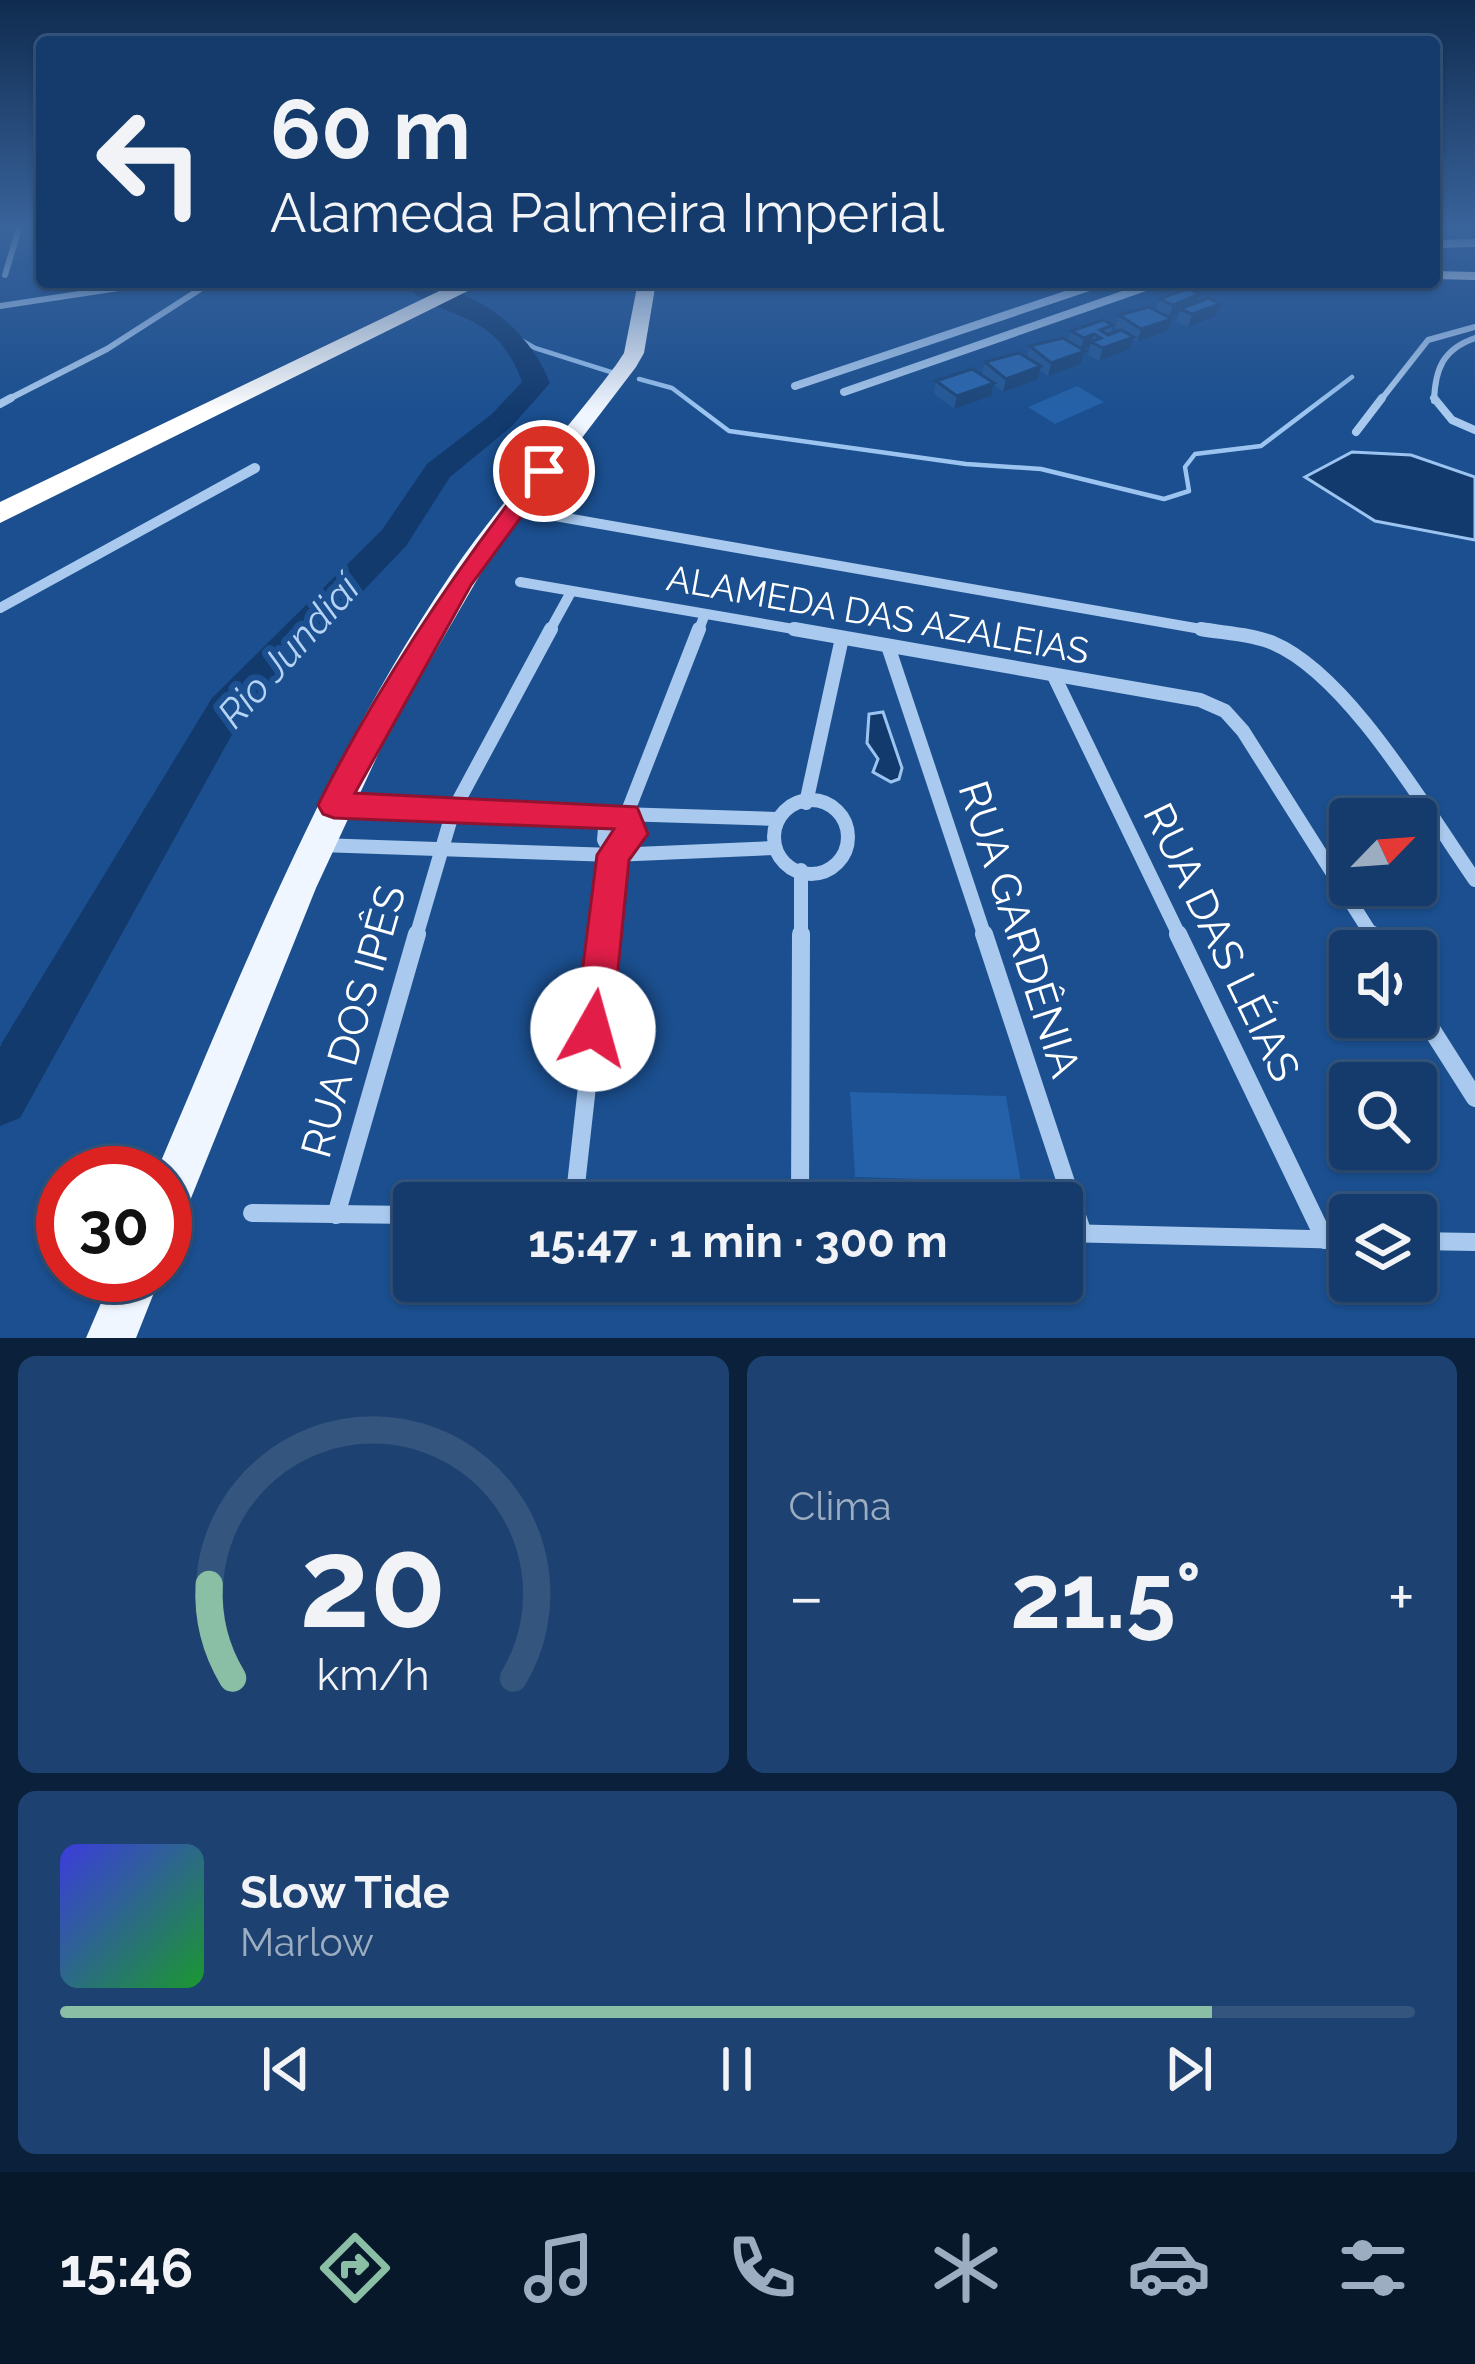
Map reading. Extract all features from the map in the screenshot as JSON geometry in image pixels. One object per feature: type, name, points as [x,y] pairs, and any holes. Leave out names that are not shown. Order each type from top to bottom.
[{"type":"highway","points":[[0,514],[393,314],[434,288]]},
{"type":"highway","points":[[0,495],[393,314],[460,288]]},
{"type":"main road","points":[[190,1146],[314,845],[382,711],[461,580],[621,374],[634,353],[646,288]]},
{"type":"main road","points":[[111,1338],[126,1302]]},
{"type":"street","points":[[795,386],[1086,288]]},
{"type":"street","points":[[844,392],[1141,288]]},
{"type":"street","points":[[841,370],[862,386]]},
{"type":"street","points":[[0,608],[255,469]]},
{"type":"street","points":[[515,509],[1272,642],[1295,654],[1337,691],[1475,880]]},
{"type":"street","name":"ALAMEDA DAS AZALEIAS","points":[[520,582],[1200,700],[1225,711],[1243,731],[1369,930]]},
{"type":"street","name":"RUA DOS IPÊS","points":[[336,1215],[453,811],[572,592]]},
{"type":"street","points":[[613,855],[604,840],[605,830],[626,816],[705,614]]},
{"type":"street","points":[[806,803],[842,638]]},
{"type":"street","name":"RUA GARDÊNIA","points":[[888,646],[1057,1182]]},
{"type":"street","name":"RUA DAS LÉIAS","points":[[1054,676],[1325,1240]]},
{"type":"street","points":[[334,805],[777,819],[806,803],[840,815],[851,835],[846,856],[827,869],[801,870],[775,848],[771,838],[777,819]]},
{"type":"street","points":[[576,1182],[613,855],[632,834],[626,816]]},
{"type":"street","points":[[314,845],[613,855],[775,848]]},
{"type":"street","points":[[800,1182],[801,870]]},
{"type":"street","points":[[1437,1037],[1475,1098]]},
{"type":"street","points":[[252,1213],[393,1215]]},
{"type":"street","points":[[1083,1234],[1329,1240]]},
{"type":"street","points":[[1437,1241],[1475,1242]]},
{"type":"lane","points":[[0,306],[118,288]]},
{"type":"lane","points":[[0,404],[107,349],[202,288]]},
{"type":"lane","points":[[1356,432],[1428,340],[1475,327]]},
{"type":"lane","points":[[1475,338],[1452,345],[1435,367],[1434,401],[1452,420],[1475,430]]},
{"type":"shaded area","points":[[1077,386],[1104,402],[1055,424],[1028,407]]},
{"type":"shaded area","points":[[1352,452],[1411,455],[1475,477],[1475,540],[1375,521],[1305,477]]},
{"type":"shaded area","points":[[883,712],[902,768],[899,779],[891,782],[873,772],[878,759],[867,743],[869,714]]},
{"type":"shaded area","points":[[850,1092],[1006,1096],[1021,1182],[855,1177]]},
{"type":"building","points":[[1188,288],[1200,294],[1173,305],[1160,299]]},
{"type":"building","points":[[1208,298],[1221,304],[1192,314],[1180,309]]},
{"type":"building","points":[[1149,307],[1172,319],[1141,329],[1119,315]]},
{"type":"building","points":[[1103,320],[1113,325],[1100,330],[1108,335],[1121,330],[1134,337],[1103,348],[1091,342],[1101,338],[1094,334],[1084,338],[1071,331]]},
{"type":"building","points":[[1063,338],[1085,351],[1051,363],[1030,346]]},
{"type":"building","points":[[1019,353],[1041,366],[1006,379],[985,362]]},
{"type":"building","points":[[972,369],[994,383],[957,396],[936,381]]},
{"type":"waterway","name":"Rio Jundiaí","points":[[0,1098],[226,709],[394,538],[438,471],[502,420],[536,383],[528,362],[504,331],[426,288]]},
{"type":"waterway","points":[[514,336],[535,348],[617,374]]},
{"type":"waterway","points":[[639,379],[672,388],[729,431],[966,464],[1041,469],[1164,499],[1189,491],[1185,467],[1195,454],[1261,446],[1352,377]]},
{"type":"waterway","points":[[0,1050],[32,1044]]},
{"type":"route","points":[[544,471],[461,580],[382,711],[334,805],[626,816],[632,834],[613,855],[593,1029]]}]
